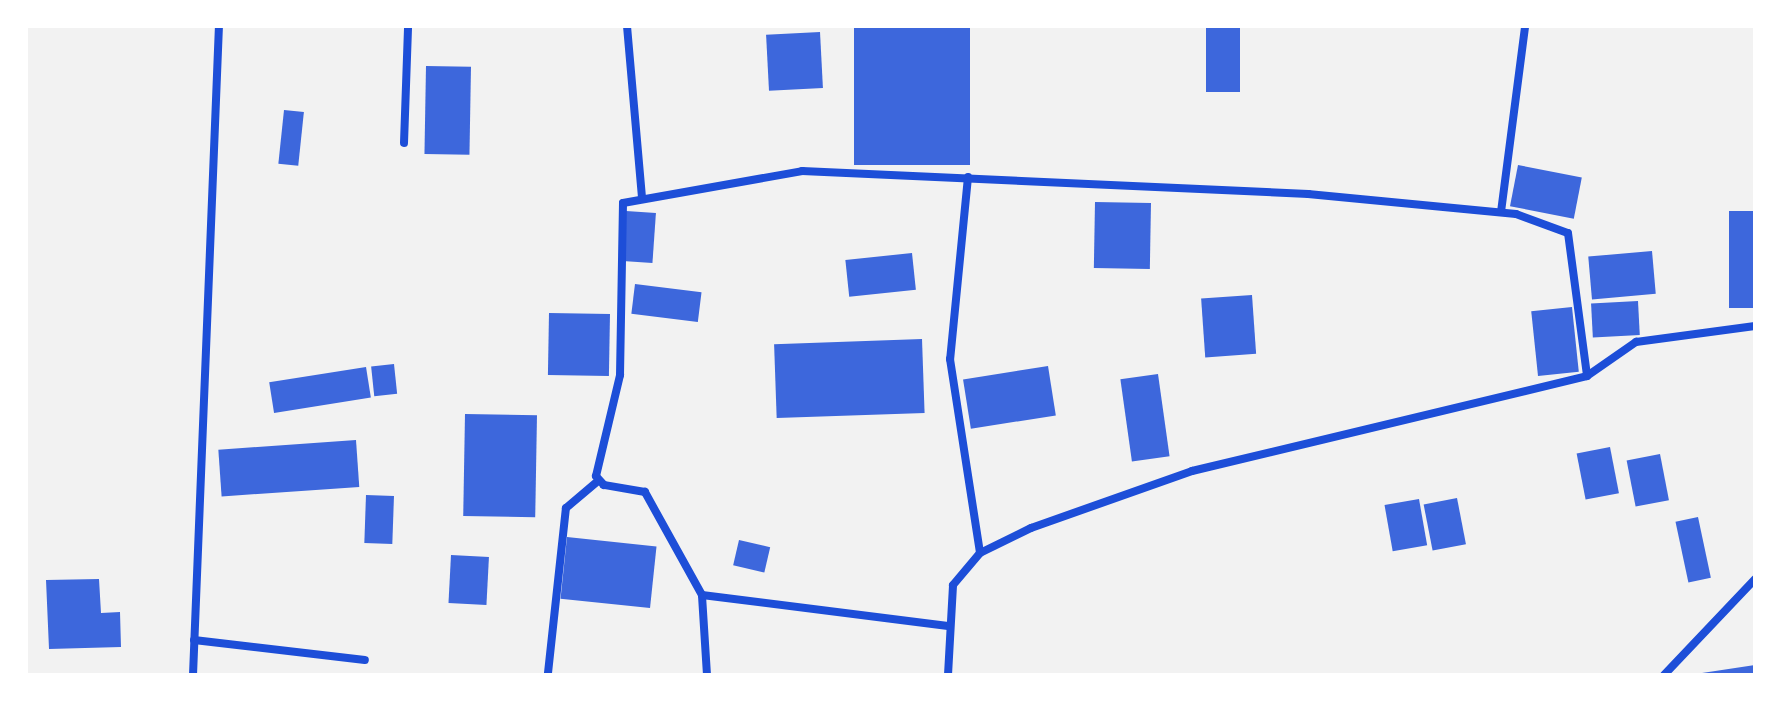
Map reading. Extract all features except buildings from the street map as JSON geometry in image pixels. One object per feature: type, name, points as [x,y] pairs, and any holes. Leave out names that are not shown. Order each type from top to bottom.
[{"type":"street","points":[[193,675],[219,26]]},
{"type":"street","points":[[404,143],[408,26]]},
{"type":"street","points":[[627,26],[642,198]]},
{"type":"street","points":[[1501,212],[1525,26]]},
{"type":"street","points":[[548,673],[566,508],[598,481],[622,354],[617,209],[642,198],[779,172],[968,177],[1501,212],[1568,233],[1587,376]]},
{"type":"street","points":[[968,177],[950,359],[980,553]]},
{"type":"street","points":[[948,675],[948,626],[953,585],[980,553],[1064,513],[1192,471],[1587,376],[1636,342],[1755,326]]},
{"type":"street","points":[[598,481],[645,492],[702,595],[707,675]]},
{"type":"street","points":[[1664,675],[1755,579]]},
{"type":"street","points":[[702,595],[948,626]]},
{"type":"street","points":[[194,640],[365,660]]}]
